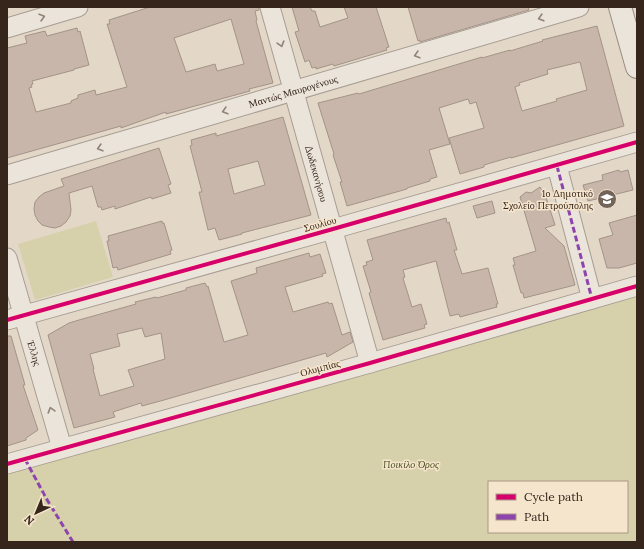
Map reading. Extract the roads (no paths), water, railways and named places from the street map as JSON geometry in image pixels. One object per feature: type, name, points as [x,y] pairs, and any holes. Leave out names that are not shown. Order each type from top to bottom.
[{"type":"main road","points":[[620,7],[637,67]]},
{"type":"street","points":[[7,28],[78,7]]},
{"type":"street","name":"Δωδεκανήσου","points":[[270,7],[370,363]]},
{"type":"street","name":"Μαντώς Μαυρογένους","points":[[7,175],[579,7]]},
{"type":"street","name":"Σουλίου","points":[[15,318],[557,166],[637,142]]},
{"type":"street","points":[[557,166],[592,299]]},
{"type":"street","name":"Έλλης","points":[[7,258],[15,318],[62,448]]},
{"type":"street","name":"Ολυμπίας","points":[[7,464],[370,363],[637,286]]},
{"type":"place","name":"1ο Δημοτικό Σχολείο Πετρούπολης","points":[[607,199]]},
{"type":"park label","name":"Ποικίλο Όρος","points":[[411,464]]}]
